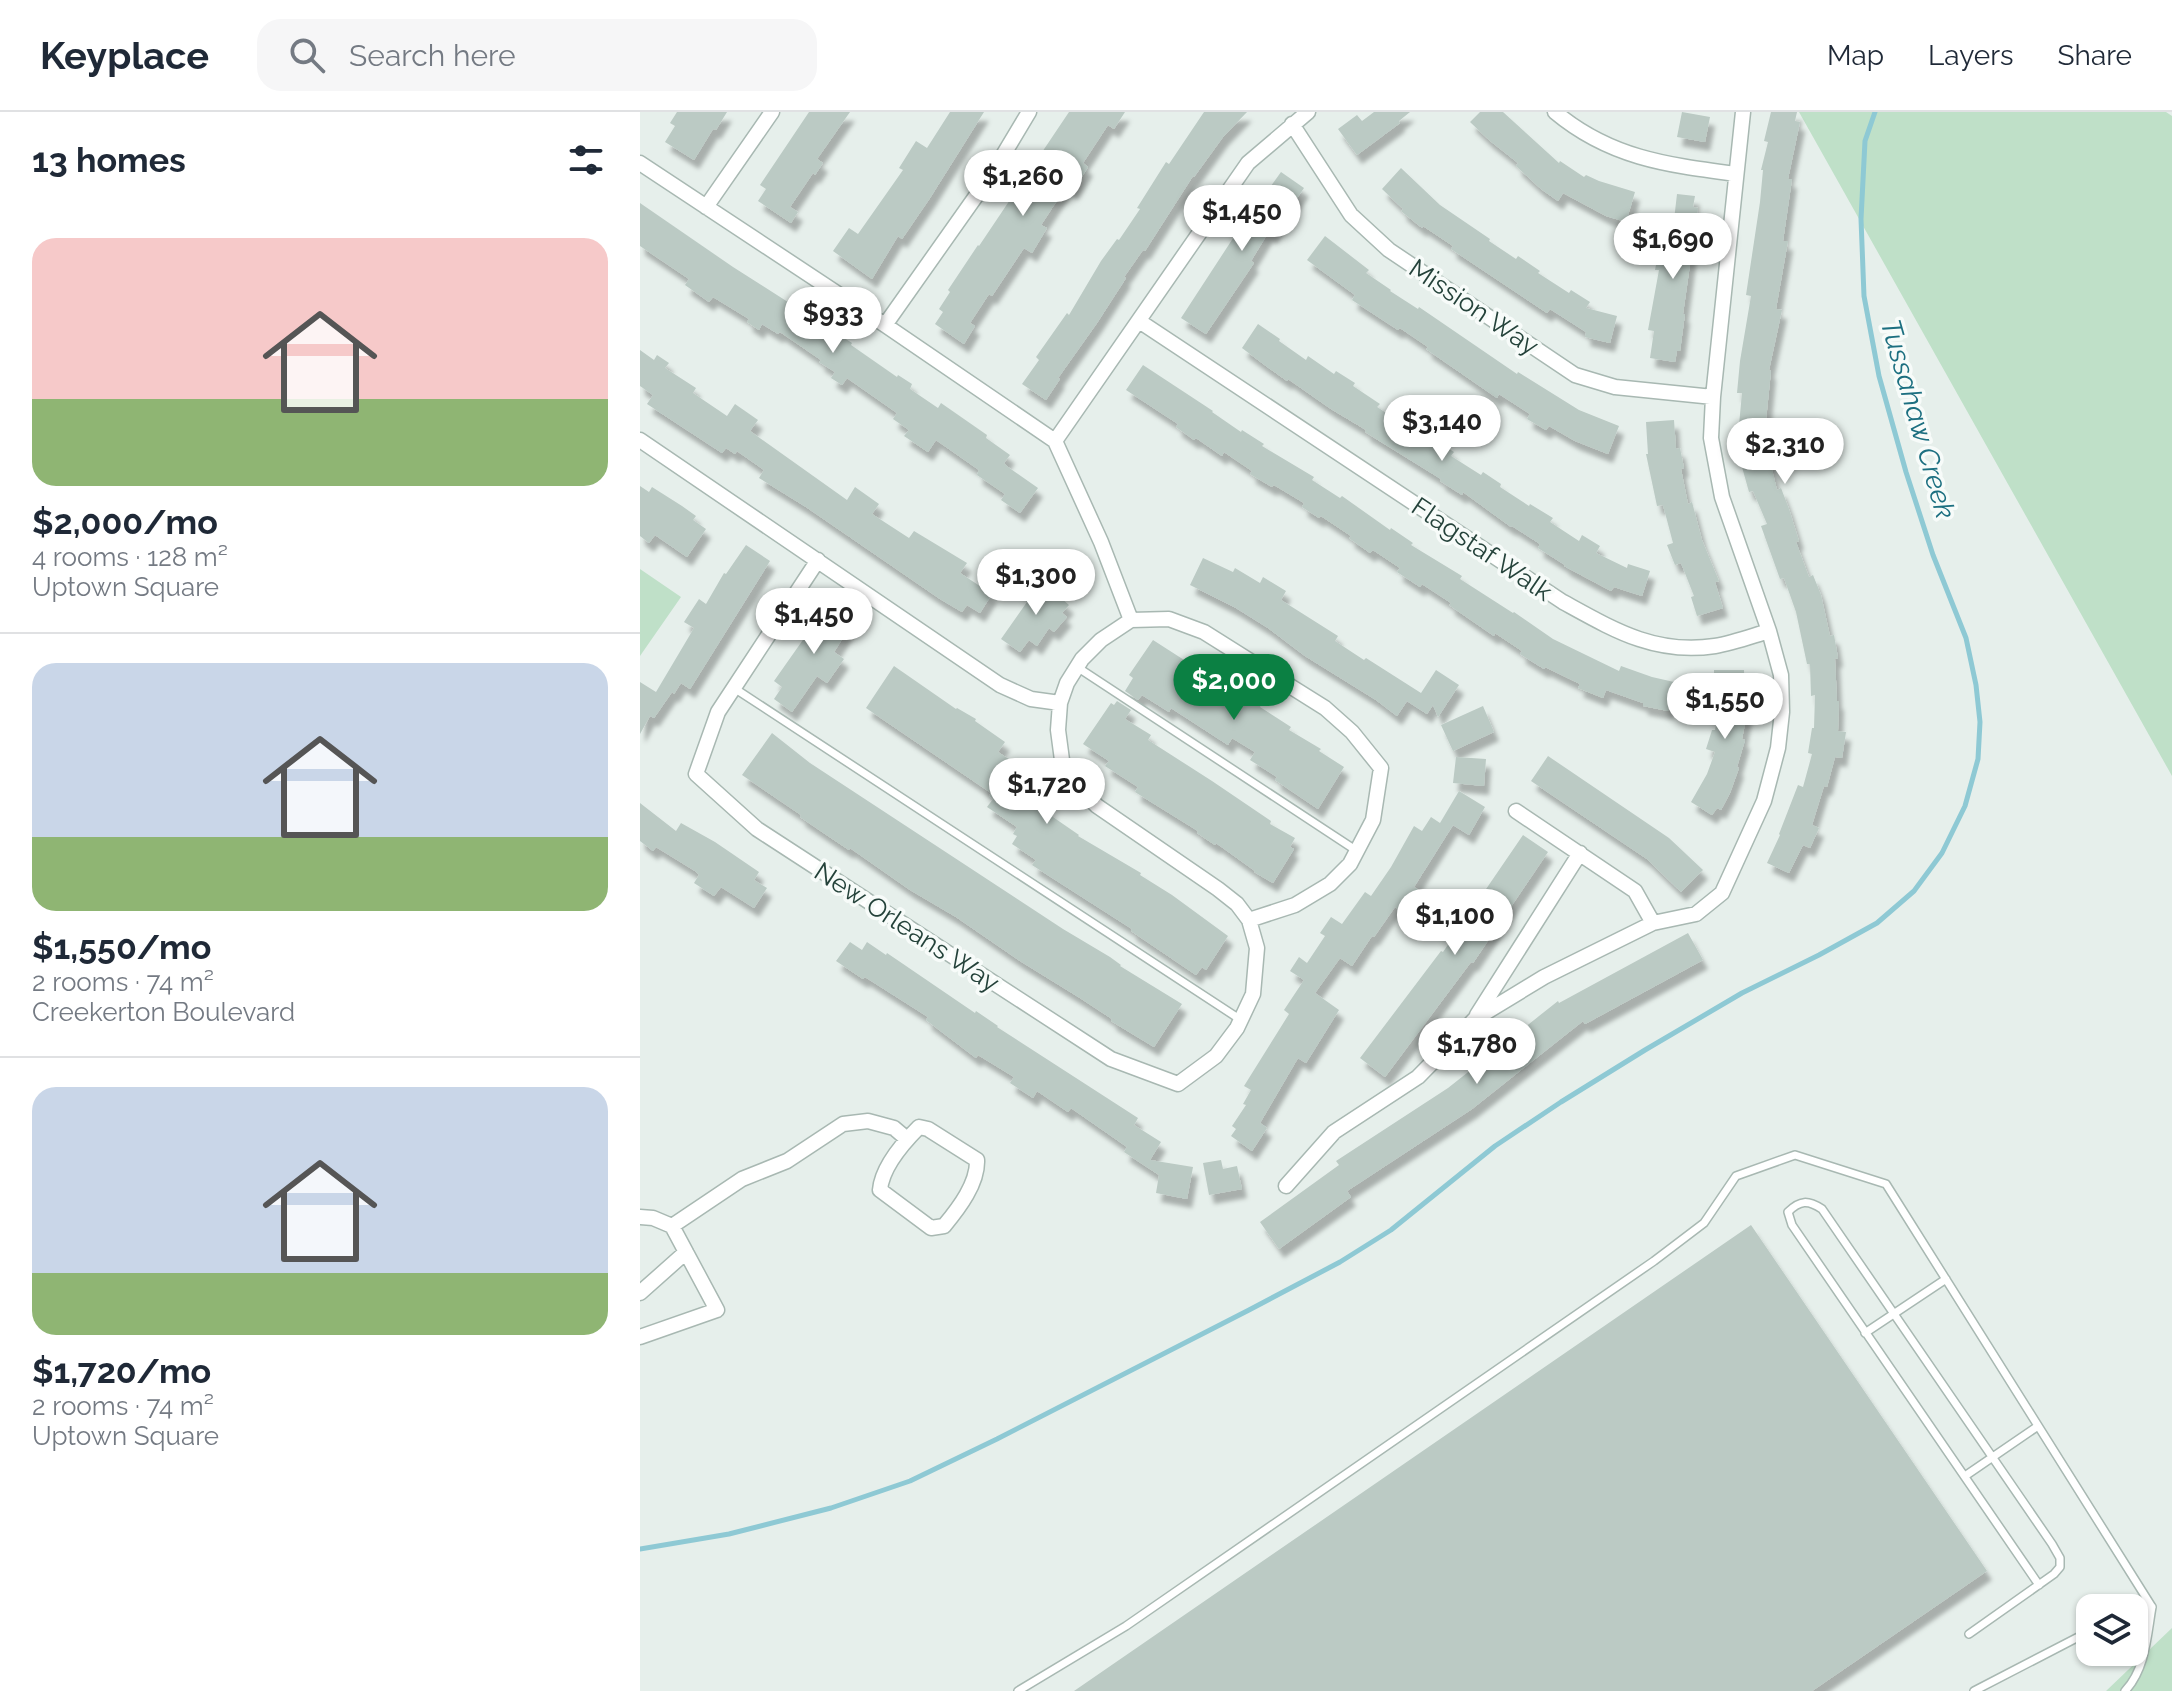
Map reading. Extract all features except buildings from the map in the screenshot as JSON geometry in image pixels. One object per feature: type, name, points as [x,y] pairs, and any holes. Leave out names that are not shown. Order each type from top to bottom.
[{"type":"street","points":[[706,207],[772,112]]},
{"type":"street","points":[[885,325],[993,172],[1029,112]]},
{"type":"street","points":[[1055,441],[1248,163],[1308,112]]},
{"type":"street","points":[[1555,112],[1588,135],[1646,160],[1736,174]]},
{"type":"street","points":[[1475,1019],[1544,977],[1653,923],[1696,914],[1722,893],[1764,801],[1778,748],[1782,712],[1781,675],[1769,631],[1722,497],[1711,438],[1743,112]]},
{"type":"street","name":"Mission Way","points":[[1292,124],[1351,215],[1389,250],[1575,375],[1615,387],[1713,397]]},
{"type":"street","points":[[640,163],[1055,441],[1101,542],[1131,620]]},
{"type":"street","name":"Flagstaf Walk","points":[[1139,321],[1563,602],[1624,635],[1679,648],[1716,646],[1769,631]]},
{"type":"street","points":[[640,440],[1000,685],[1031,699],[1060,703]]},
{"type":"street","name":"New Orleans Way","points":[[818,560],[718,712],[696,774],[757,829],[1111,1059],[1178,1084],[1216,1056],[1237,1028],[1253,994],[1257,948],[1249,920]]},
{"type":"street","points":[[1169,619],[1204,632],[1325,708],[1352,732],[1381,768],[1373,820],[1350,864],[1330,884],[1295,905],[1249,920],[1237,904],[1218,889],[1097,806],[1077,786],[1062,760],[1058,730],[1060,703],[1077,667],[1101,640],[1131,620],[1169,619]]},
{"type":"street","points":[[1516,811],[1635,891],[1653,923]]},
{"type":"street","points":[[1286,1186],[1334,1132],[1418,1077],[1475,1019],[1580,853]]},
{"type":"street","points":[[672,1226],[742,1179],[787,1161],[843,1124],[868,1121],[894,1128],[907,1139]]},
{"type":"street","points":[[919,1127],[928,1129],[977,1160],[978,1173],[944,1226],[931,1228],[880,1190],[881,1179],[907,1139],[919,1127]]},
{"type":"street","points":[[640,1229],[646,1218],[672,1226],[717,1310],[640,1337]]},
{"type":"street","points":[[640,1293],[686,1252]]},
{"type":"lane","points":[[1077,667],[1357,851]]},
{"type":"lane","points":[[732,688],[1241,1020]]},
{"type":"lane","points":[[1018,1691],[1126,1626],[1654,1261],[1704,1223],[1736,1176],[1795,1155],[1886,1184],[2152,1607],[2144,1657],[2125,1691]]},
{"type":"lane","points":[[1969,1634],[2039,1585],[2060,1567],[2060,1558],[1822,1209],[1803,1202],[1794,1206],[1788,1212],[1792,1225],[2039,1585]]},
{"type":"lane","points":[[1865,1333],[1946,1279]]},
{"type":"lane","points":[[1965,1476],[2038,1426]]},
{"type":"lane","points":[[2148,1609],[2152,1607]]},
{"type":"lane","points":[[1974,1691],[2076,1638]]},
{"type":"green space","points":[[1799,112],[2166,112],[2172,116],[2172,776]]},
{"type":"green space","points":[[640,569],[681,597],[640,656]]},
{"type":"green space","points":[[2172,1628],[2172,1691],[2106,1691],[2132,1666],[2148,1666],[2148,1651]]},
{"type":"waterway","name":"Tussahaw Creek","points":[[640,1549],[729,1534],[831,1508],[910,1481],[1249,1310],[1340,1262],[1391,1230],[1495,1146],[1561,1102],[1742,993],[1877,923],[1914,891],[1942,853],[1965,806],[1978,759],[1980,722],[1966,638],[1933,555],[1906,472],[1879,376],[1864,296],[1861,219],[1865,141],[1875,112]]}]
